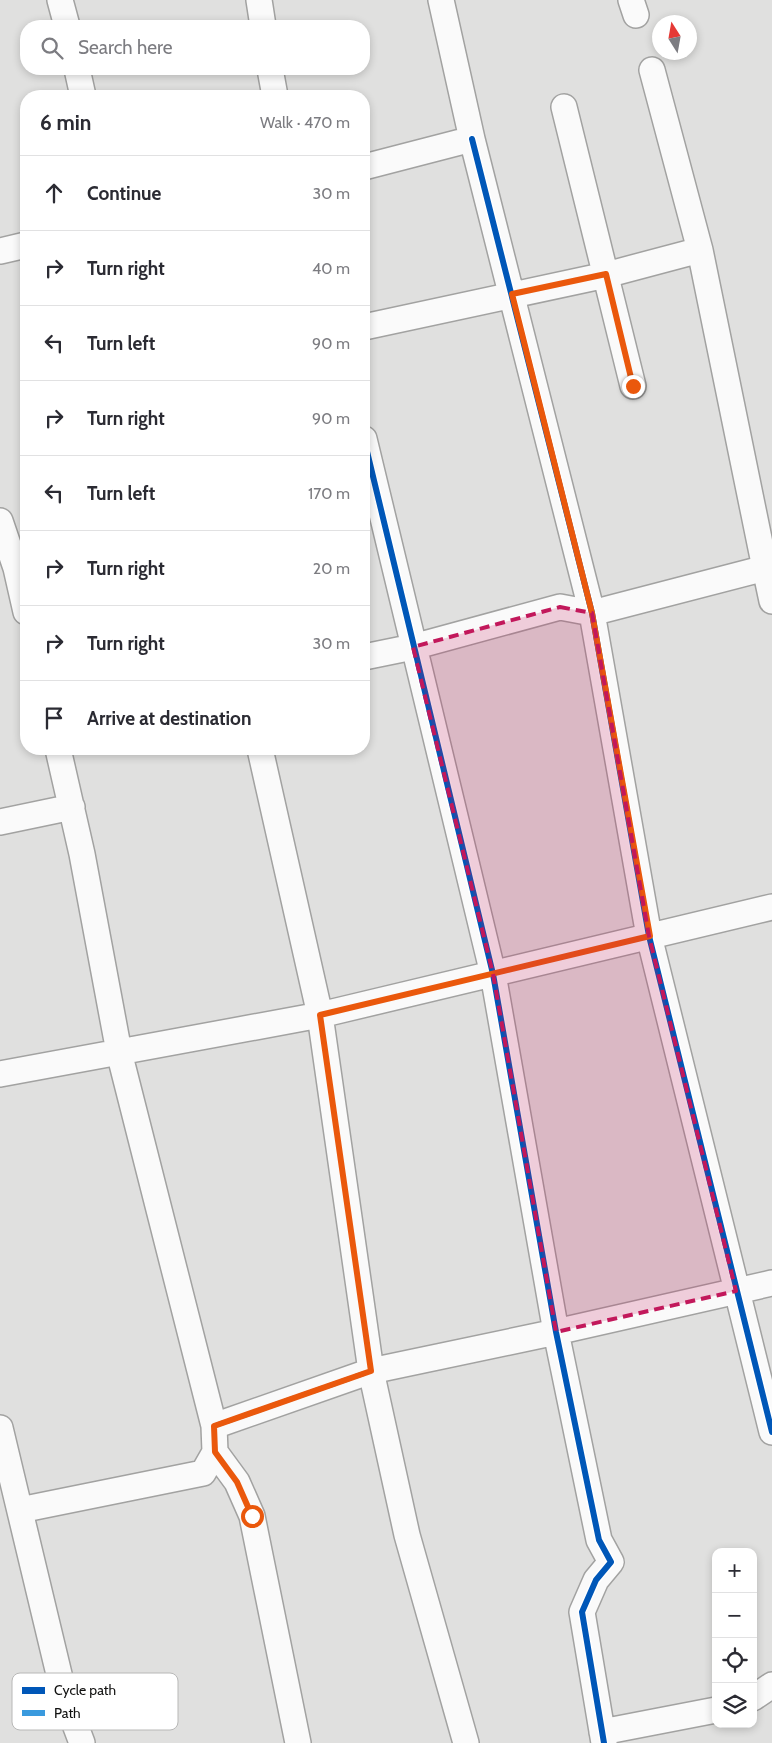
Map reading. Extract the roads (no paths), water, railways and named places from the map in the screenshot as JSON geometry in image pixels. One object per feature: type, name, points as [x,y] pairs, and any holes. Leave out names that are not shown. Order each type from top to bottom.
[{"type":"street","points":[[60,0],[65,20]]},
{"type":"street","points":[[259,0],[263,20]]},
{"type":"street","points":[[441,0],[472,139],[592,613],[650,936],[772,1432]]},
{"type":"street","points":[[652,70],[700,250],[772,601]]},
{"type":"street","points":[[78,75],[82,90]]},
{"type":"street","points":[[271,75],[274,90]]},
{"type":"street","points":[[564,107],[633,386]]},
{"type":"street","points":[[370,165],[472,139]]},
{"type":"street","points":[[0,251],[20,246]]},
{"type":"street","points":[[370,326],[606,274],[700,250]]},
{"type":"street","points":[[370,464],[493,974],[556,1332],[599,1540],[610,1562],[596,1580],[582,1612],[603,1738],[712,1711]]},
{"type":"street","points":[[0,521],[20,586]]},
{"type":"street","points":[[370,656],[560,607],[592,613],[765,568]]},
{"type":"street","points":[[12,1506],[204,1473],[215,1452],[214,1426],[118,1052],[84,864],[59,755]]},
{"type":"street","points":[[261,755],[320,1015],[371,1371],[407,1535],[466,1743]]},
{"type":"street","points":[[0,822],[72,807]]},
{"type":"street","points":[[0,1074],[320,1015],[772,907]]},
{"type":"street","points":[[214,1426],[371,1371],[556,1332],[772,1282]]},
{"type":"street","points":[[0,1428],[12,1506],[58,1673]]},
{"type":"street","points":[[215,1452],[237,1482],[252,1516],[298,1743]]},
{"type":"street","points":[[757,1695],[772,1685]]},
{"type":"street","points":[[77,1730],[82,1743]]}]
